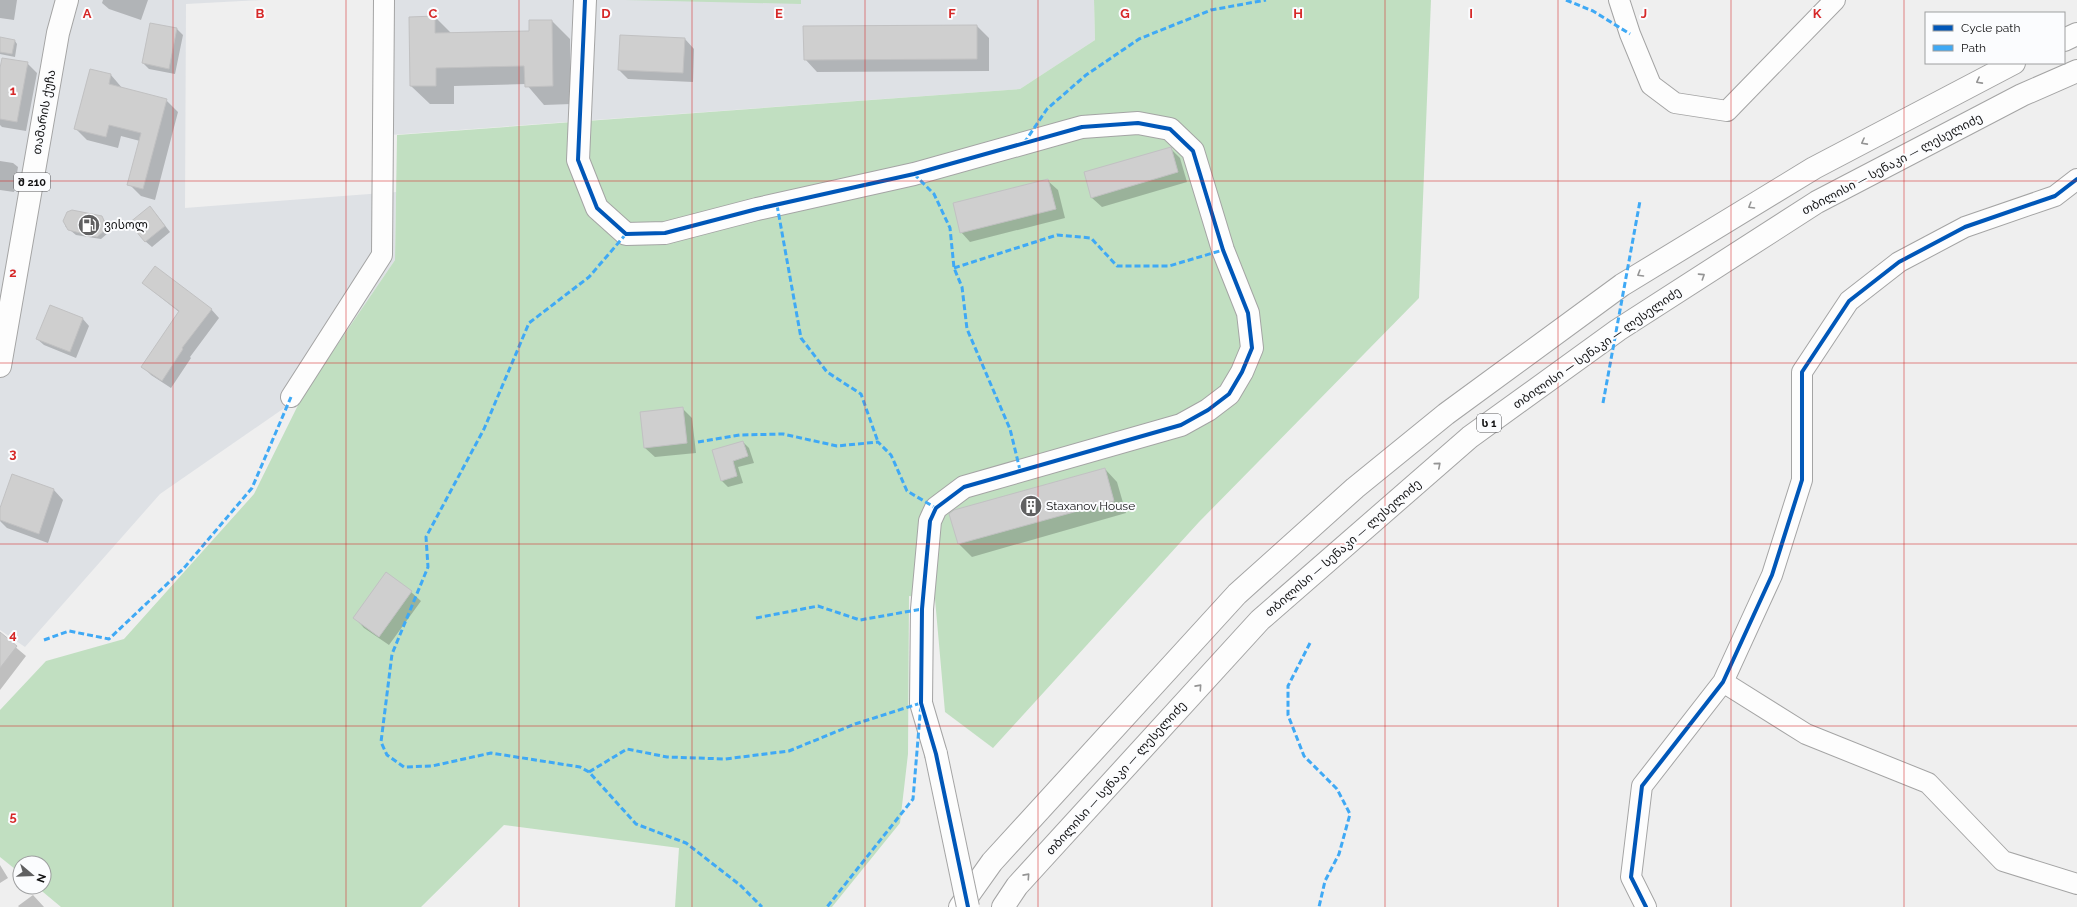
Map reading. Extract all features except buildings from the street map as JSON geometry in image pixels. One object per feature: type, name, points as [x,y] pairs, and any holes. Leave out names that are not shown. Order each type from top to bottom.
[{"type":"main road","name":"თამარის ქუჩა","points":[[0,366],[58,33],[67,0]]},
{"type":"main road","points":[[585,0],[578,160],[597,208],[626,234],[665,233],[757,209],[914,174],[1082,127],[1138,123],[1170,129],[1193,151],[1223,250],[1248,313],[1252,348],[1242,372],[1229,394],[1208,410],[1181,425],[964,488],[936,508],[930,521],[922,609],[921,703],[936,754],[968,907]]},
{"type":"main road","points":[[2065,40],[2077,34]]},
{"type":"main road","points":[[960,907],[992,862],[1237,594],[1355,488],[1446,414],[1628,281],[1814,168],[2012,64]]},
{"type":"main road","name":"თბილისი — სენაკი — ლესელიძე","points":[[1003,907],[1017,886],[1260,620],[1470,437],[1618,330],[1817,202],[2022,95],[2077,71]]},
{"type":"street","points":[[291,398],[382,255],[384,0]]},
{"type":"street","points":[[1619,0],[1630,34],[1651,85],[1675,103],[1727,111],[1835,0]]},
{"type":"street","points":[[1646,907],[1631,877],[1642,786],[1723,682],[1772,575],[1802,480],[1802,372],[1849,301],[1899,262],[1958,230],[2055,196],[2077,178]]},
{"type":"street","points":[[1723,682],[1806,734],[1928,782],[2003,861],[2077,884]]},
{"type":"shaded area","points":[[0,0],[262,0],[186,4],[185,208],[396,192],[395,260],[303,395],[160,494],[25,647],[0,630]]},
{"type":"shaded area","points":[[377,0],[1094,0],[1095,40],[1020,89],[376,136]]},
{"type":"green space","points":[[625,0],[801,0],[801,4]]},
{"type":"green space","points":[[1094,0],[1431,0],[1419,298],[1199,522],[993,748],[945,712],[935,599],[909,596],[908,754],[900,823],[832,907],[675,907],[679,848],[504,825],[421,907],[61,907],[47,895],[52,895],[52,855],[12,855],[12,867],[0,857],[0,710],[46,661],[124,639],[254,494],[303,395],[395,260],[397,135],[1020,89],[1095,40]]},
{"type":"marked path","points":[[1024,143],[1047,109],[1086,75],[1139,39],[1211,10],[1266,0]]},
{"type":"marked path","points":[[1566,0],[1593,11],[1630,34]]},
{"type":"marked path","points":[[914,174],[934,194],[950,228],[954,268],[962,287],[967,329],[1010,429],[1020,470]]},
{"type":"marked path","points":[[1603,403],[1640,201]]},
{"type":"marked path","points":[[777,205],[801,338],[827,372],[861,394],[878,442]]},
{"type":"marked path","points":[[626,234],[589,277],[529,323],[484,429],[426,537],[428,567],[392,654],[381,742],[387,755],[404,767],[432,766],[491,753],[580,767],[589,772],[636,824],[686,843],[740,885],[762,907]]},
{"type":"marked path","points":[[954,268],[1057,235],[1091,238],[1117,266],[1169,266],[1223,250]]},
{"type":"marked path","points":[[44,640],[69,631],[109,639],[184,568],[252,488],[291,397]]},
{"type":"marked path","points":[[698,442],[740,435],[783,434],[837,446],[878,442],[891,455],[907,491],[936,508]]},
{"type":"marked path","points":[[756,618],[818,606],[860,620],[922,609]]},
{"type":"marked path","points":[[1310,643],[1288,686],[1288,715],[1304,756],[1337,789],[1350,814],[1339,854],[1325,881],[1319,907]]},
{"type":"marked path","points":[[589,772],[627,749],[667,757],[725,759],[789,751],[855,724],[921,703],[913,799],[827,907]]},
{"type":"cycle path","points":[[585,0],[578,160],[597,208],[626,234],[665,233],[757,209],[914,174],[1082,127],[1138,123],[1170,129],[1193,151],[1223,250],[1248,313],[1252,348],[1242,372],[1229,394],[1208,410],[1181,425],[964,487],[936,508],[930,521],[922,609],[921,703],[936,754],[968,907]]},
{"type":"cycle path","points":[[1646,907],[1631,877],[1642,786],[1723,682],[1772,575],[1802,480],[1802,372],[1849,301],[1899,262],[1965,227],[2055,196],[2077,179]]},
{"type":"place","name":"ვისოლ","points":[[89,225]]},
{"type":"place","name":"Staxanov House","points":[[1031,506]]}]
